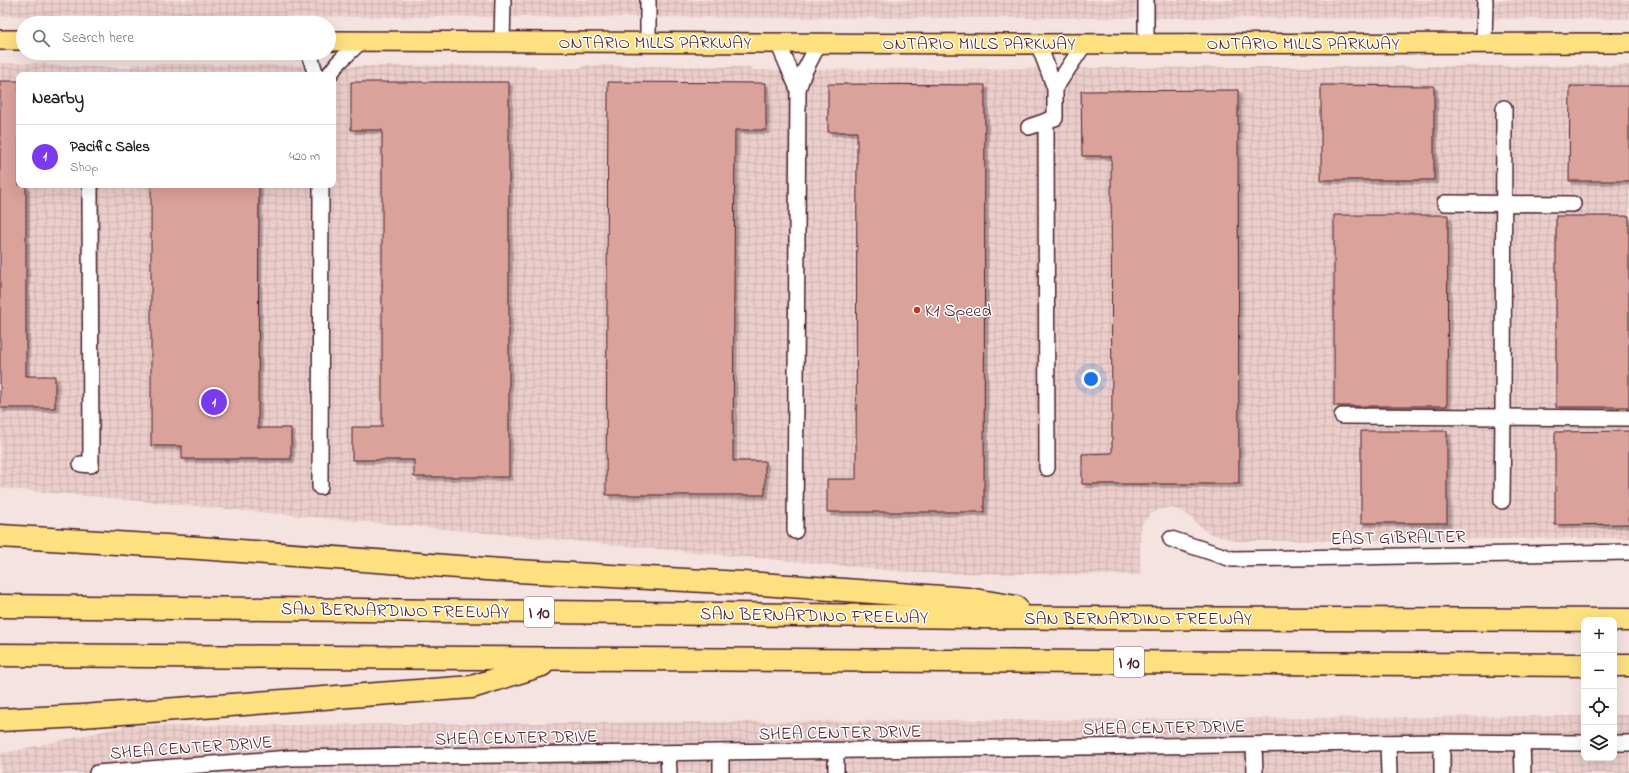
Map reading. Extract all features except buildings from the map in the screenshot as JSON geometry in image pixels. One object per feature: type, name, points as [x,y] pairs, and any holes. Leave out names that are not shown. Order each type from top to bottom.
[{"type":"highway","points":[[0,522],[199,548]]},
{"type":"highway","points":[[0,536],[199,548],[500,570],[753,583],[969,599],[1078,618]]},
{"type":"highway","name":"SAN BERNARDINO FREEWAY","points":[[0,606],[1078,618],[1629,620]]},
{"type":"highway","name":"I 10","points":[[4,658],[562,658],[1581,664]]},
{"type":"highway","points":[[0,720],[82,716],[472,686],[562,658]]},
{"type":"highway","points":[[1617,665],[1629,665]]},
{"type":"main road","points":[[0,40],[16,40]]},
{"type":"main road","name":"ONTARIO MILLS PARKWAY","points":[[336,41],[1146,44],[1629,43]]},
{"type":"street","points":[[502,42],[503,0]]},
{"type":"street","points":[[648,0],[648,42]]},
{"type":"street","points":[[1146,0],[1146,44]]},
{"type":"street","points":[[1484,43],[1485,0]]},
{"type":"street","points":[[331,72],[338,63],[361,41]]},
{"type":"street","points":[[778,43],[798,89]]},
{"type":"street","points":[[795,531],[798,89],[804,72],[819,43]]},
{"type":"street","points":[[1029,127],[1055,118],[1055,88],[1038,43]]},
{"type":"street","points":[[1055,88],[1086,43]]},
{"type":"street","points":[[311,60],[315,72]]},
{"type":"street","points":[[1502,501],[1504,108]]},
{"type":"street","points":[[1046,121],[1047,468]]},
{"type":"street","points":[[81,464],[91,465],[90,188]]},
{"type":"street","points":[[320,487],[321,188]]},
{"type":"street","points":[[1445,203],[1573,204]]},
{"type":"street","points":[[1342,416],[1629,418]]},
{"type":"street","name":"EAST GIBRALTER","points":[[1171,539],[1232,559],[1629,552]]},
{"type":"street","points":[[1442,742],[1442,773]]},
{"type":"street","name":"SHEA CENTER DRIVE","points":[[97,773],[668,754],[1442,742],[1581,742]]},
{"type":"street","points":[[1522,742],[1523,773]]},
{"type":"street","points":[[1388,743],[1389,773]]},
{"type":"street","points":[[1617,743],[1629,743]]},
{"type":"street","points":[[1254,745],[1255,773]]},
{"type":"street","points":[[836,751],[836,773]]},
{"type":"street","points":[[721,753],[721,773]]},
{"type":"street","points":[[668,754],[669,773]]},
{"type":"shaded area","points":[[0,0],[1629,0],[1629,19],[0,16]]},
{"type":"shaded area","points":[[0,63],[45,63],[48,65],[118,68],[130,68],[134,64],[369,66],[534,65],[538,69],[581,68],[586,65],[749,67],[754,70],[1629,65],[1629,538],[1238,541],[1207,532],[1191,517],[1183,512],[1171,508],[1160,509],[1150,515],[1141,525],[1140,575],[918,573],[0,488]]},
{"type":"shaded area","points":[[1617,715],[1629,715],[1629,773],[0,773],[0,754],[126,726],[1581,716],[1581,761],[1617,761]]},
{"type":"place","name":"K1 Speed","points":[[917,310]]},
{"type":"place","name":"Pacific Sales","points":[[214,402]]}]
